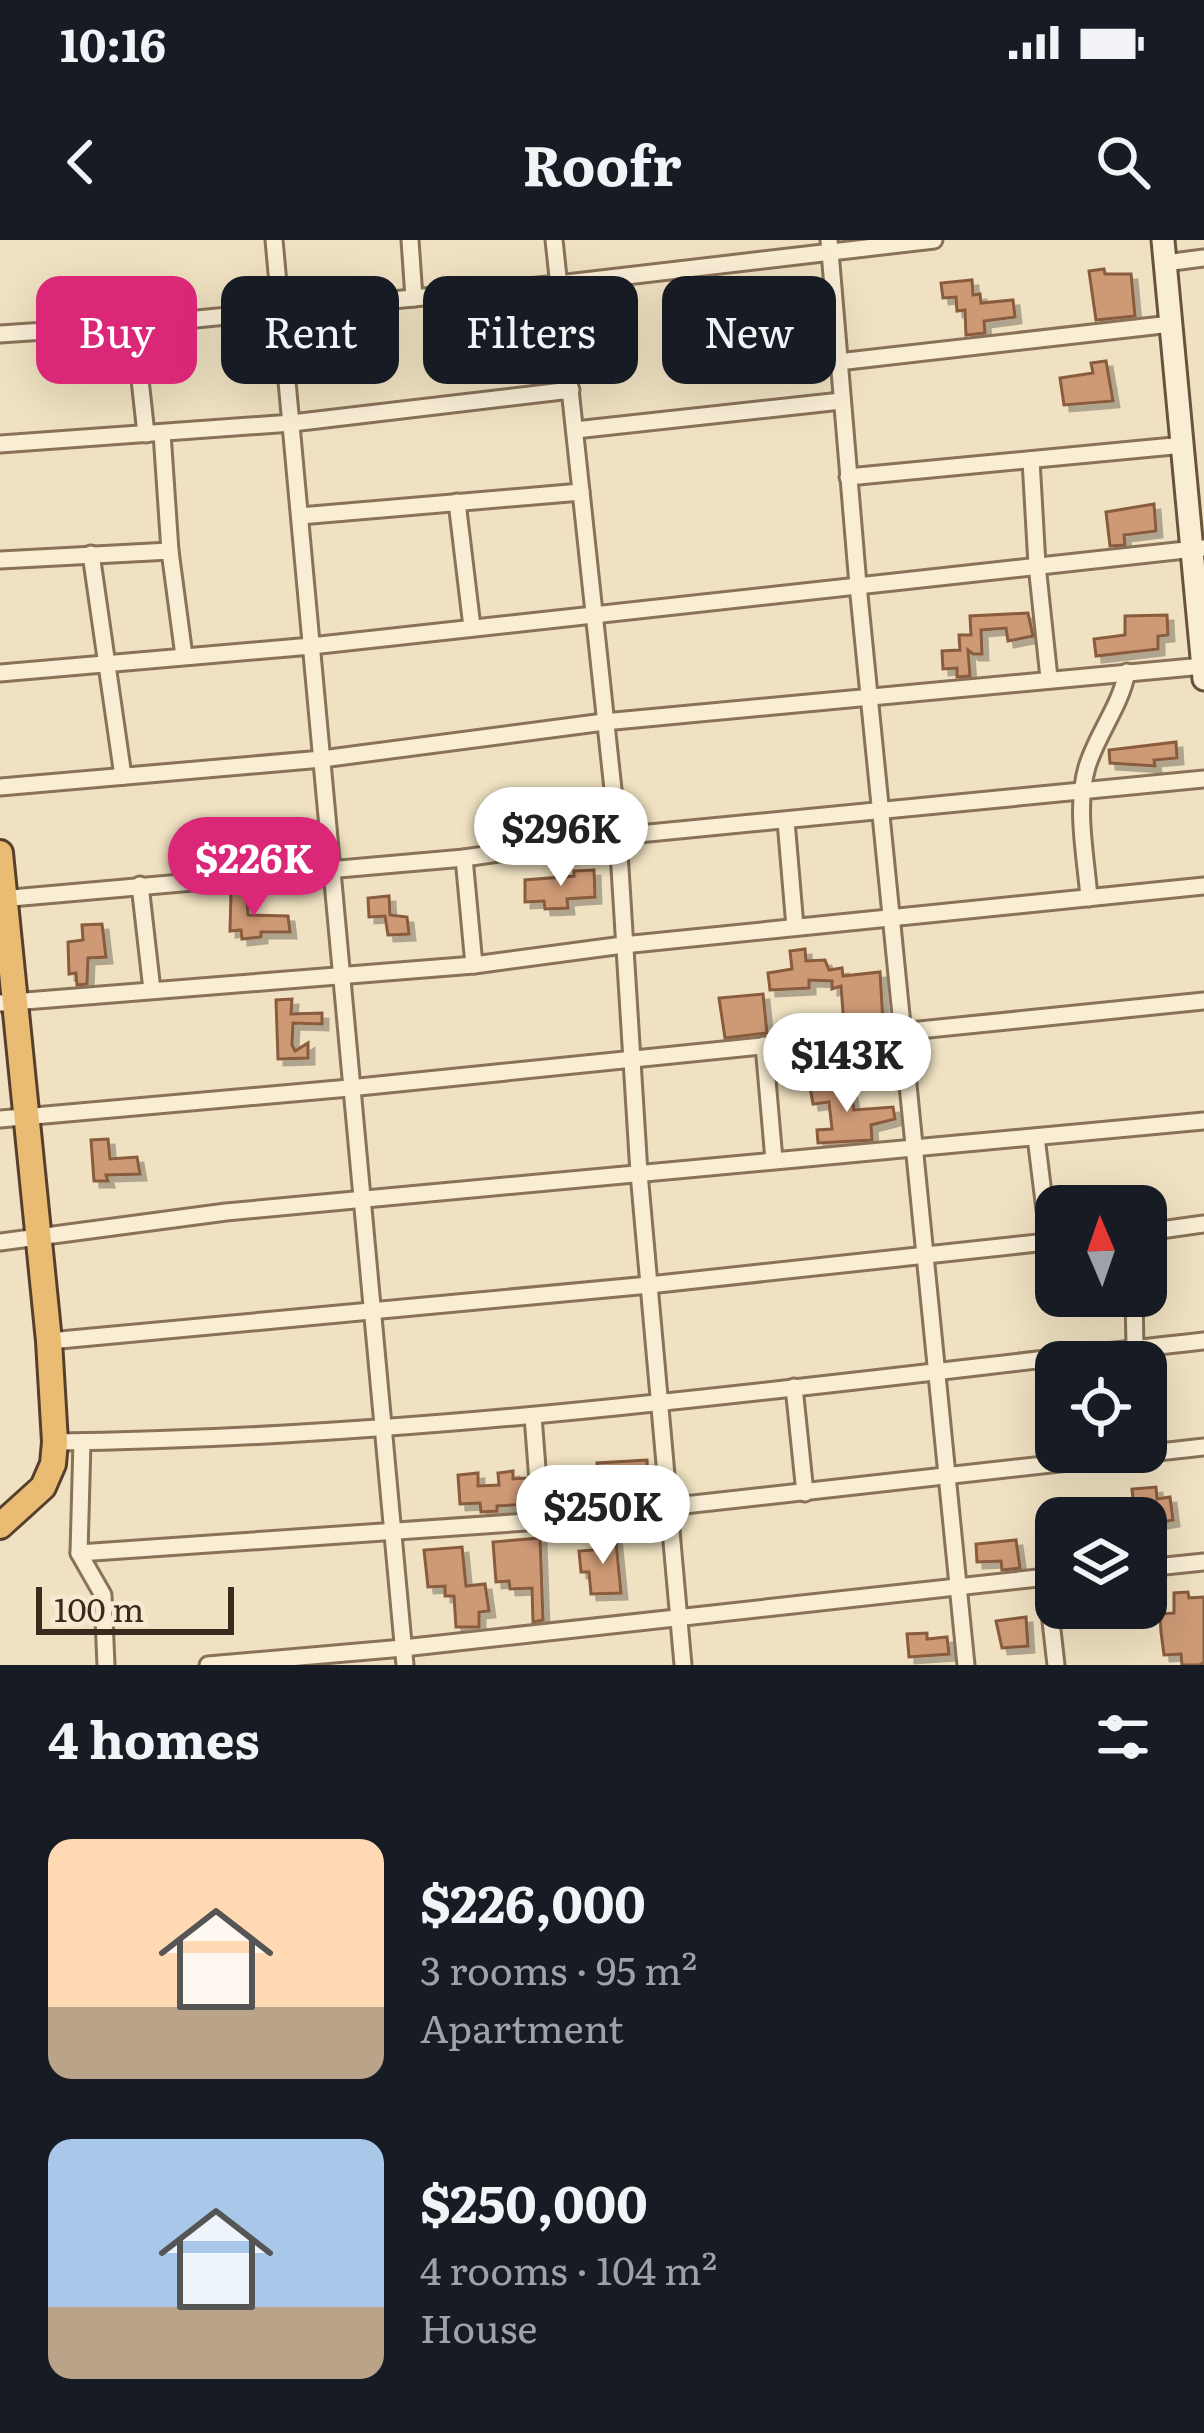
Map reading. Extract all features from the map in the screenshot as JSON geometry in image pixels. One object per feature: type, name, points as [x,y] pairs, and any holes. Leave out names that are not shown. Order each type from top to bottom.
[{"type":"highway","points":[[0,853],[7,1002],[27,1117],[55,1442],[43,1487],[0,1526]]},
{"type":"main road","points":[[1164,252],[1199,548],[1204,679]]},
{"type":"street","points":[[274,240],[278,276]]},
{"type":"street","points":[[410,240],[414,298]]},
{"type":"street","points":[[554,240],[557,276]]},
{"type":"street","points":[[617,276],[830,247],[934,240]]},
{"type":"street","points":[[830,247],[858,585],[966,1665]]},
{"type":"street","points":[[1164,252],[1204,258]]},
{"type":"street","points":[[399,299],[423,297]]},
{"type":"street","points":[[838,362],[1171,324]]},
{"type":"street","points":[[0,334],[36,332]]},
{"type":"street","points":[[145,384],[184,656]]},
{"type":"street","points":[[289,384],[404,1657]]},
{"type":"street","points":[[570,384],[618,836],[631,1058],[682,1665]]},
{"type":"street","points":[[0,444],[292,423],[571,390]]},
{"type":"street","points":[[575,430],[842,401]]},
{"type":"street","points":[[848,477],[1184,445]]},
{"type":"street","points":[[1031,460],[1036,566],[1049,678]]},
{"type":"street","points":[[300,516],[580,492]]},
{"type":"street","points":[[457,502],[472,627]]},
{"type":"street","points":[[0,673],[310,646],[1199,548]]},
{"type":"street","points":[[0,560],[170,550]]},
{"type":"street","points":[[91,554],[123,776]]},
{"type":"street","points":[[0,787],[322,759],[604,722],[1203,666]]},
{"type":"street","points":[[1089,898],[1082,792],[1088,765],[1127,672]]},
{"type":"street","points":[[2,898],[464,858],[618,836],[1204,779]]},
{"type":"street","points":[[786,821],[795,928]]},
{"type":"street","points":[[464,858],[474,965]]},
{"type":"street","points":[[140,885],[152,990]]},
{"type":"street","points":[[7,1002],[474,965],[623,945],[1204,886]]},
{"type":"street","points":[[0,1119],[1204,1001]]},
{"type":"street","points":[[764,1045],[774,1160]]},
{"type":"street","points":[[0,1241],[226,1212],[1204,1120]]},
{"type":"street","points":[[1036,1137],[1043,1185]]},
{"type":"street","points":[[1167,1229],[1204,1224]]},
{"type":"street","points":[[49,1341],[1035,1243]]},
{"type":"street","points":[[1167,1345],[1204,1341]]},
{"type":"street","points":[[55,1442],[533,1416],[1035,1360]]},
{"type":"street","points":[[794,1387],[806,1493]]},
{"type":"street","points":[[533,1416],[541,1521]]},
{"type":"street","points":[[82,1442],[79,1553],[103,1595],[106,1665]]},
{"type":"street","points":[[1167,1450],[1204,1447]]},
{"type":"street","points":[[79,1553],[541,1521],[806,1493],[1035,1461]]},
{"type":"street","points":[[1167,1566],[1204,1562]]},
{"type":"street","points":[[208,1665],[404,1657],[679,1618],[1035,1579]]},
{"type":"street","points":[[1054,1629],[1056,1665]]},
{"type":"building","points":[[1104,269],[1105,274],[1131,274],[1135,316],[1096,320],[1089,271]]},
{"type":"building","points":[[972,280],[973,295],[980,294],[981,303],[1013,300],[1015,317],[984,321],[985,333],[966,335],[965,310],[957,311],[956,297],[943,298],[941,283]]},
{"type":"building","points":[[1106,361],[1113,401],[1064,405],[1060,378],[1093,373],[1091,363]]},
{"type":"building","points":[[1154,504],[1156,531],[1124,535],[1125,545],[1110,546],[1106,512]]},
{"type":"building","points":[[1028,613],[1033,636],[1008,641],[1006,628],[981,630],[982,654],[968,650],[970,676],[957,677],[957,668],[943,669],[942,651],[960,650],[959,635],[971,635],[970,616]]},
{"type":"building","points":[[1167,615],[1168,635],[1158,636],[1158,649],[1096,656],[1094,639],[1125,635],[1125,616]]},
{"type":"building","points":[[1176,742],[1177,758],[1154,760],[1155,766],[1110,763],[1109,750]]},
{"type":"building","points":[[594,870],[595,897],[567,899],[568,908],[545,909],[544,901],[525,902],[525,880]]},
{"type":"building","points":[[246,891],[248,915],[288,916],[290,932],[261,932],[261,937],[242,939],[241,930],[230,931],[231,892]]},
{"type":"building","points":[[389,896],[390,915],[407,917],[409,934],[388,935],[385,916],[369,917],[368,898]]},
{"type":"building","points":[[102,924],[106,957],[88,958],[87,984],[77,985],[76,973],[69,974],[68,942],[83,940],[82,925]]},
{"type":"building","points":[[805,949],[806,961],[825,960],[829,970],[842,968],[843,976],[880,972],[883,1022],[844,1025],[841,986],[832,989],[832,981],[809,980],[809,988],[770,990],[768,973],[792,969],[790,951]]},
{"type":"building","points":[[763,994],[767,1033],[725,1038],[719,998]]},
{"type":"building","points":[[292,999],[291,1014],[322,1013],[322,1024],[293,1023],[292,1045],[295,1051],[308,1043],[308,1058],[278,1059],[276,1000]]},
{"type":"building","points":[[849,1081],[854,1110],[893,1107],[895,1119],[871,1125],[872,1140],[818,1143],[817,1130],[832,1129],[829,1102],[813,1104],[810,1087]]},
{"type":"building","points":[[108,1139],[110,1159],[137,1157],[140,1174],[106,1175],[108,1181],[94,1181],[91,1140]]},
{"type":"building","points":[[647,1460],[649,1497],[599,1499],[597,1463]]},
{"type":"building","points":[[513,1471],[513,1479],[526,1478],[527,1504],[481,1512],[480,1503],[460,1504],[458,1475],[478,1473],[478,1486],[499,1485],[498,1473]]},
{"type":"building","points":[[1156,1487],[1157,1497],[1133,1497],[1132,1489]]},
{"type":"building","points":[[1167,1497],[1170,1497],[1173,1520],[1167,1521]]},
{"type":"building","points":[[603,1532],[615,1532],[621,1593],[591,1594],[589,1572],[581,1572],[579,1551],[604,1549]]},
{"type":"building","points":[[540,1538],[543,1620],[533,1622],[532,1588],[510,1589],[509,1581],[496,1582],[493,1542]]},
{"type":"building","points":[[1016,1540],[1020,1568],[1002,1570],[1001,1561],[977,1562],[976,1544]]},
{"type":"building","points":[[462,1547],[466,1586],[485,1584],[489,1611],[479,1612],[479,1627],[456,1627],[454,1596],[445,1596],[445,1586],[428,1587],[424,1550]]},
{"type":"building","points":[[1174,1593],[1204,1597],[1204,1663],[1199,1665],[1182,1665],[1181,1654],[1164,1655],[1161,1629],[1167,1629],[1167,1614],[1174,1613]]},
{"type":"building","points":[[1026,1617],[1028,1646],[1002,1648],[996,1621]]},
{"type":"building","points":[[927,1633],[927,1639],[947,1637],[949,1654],[909,1657],[907,1634]]}]
